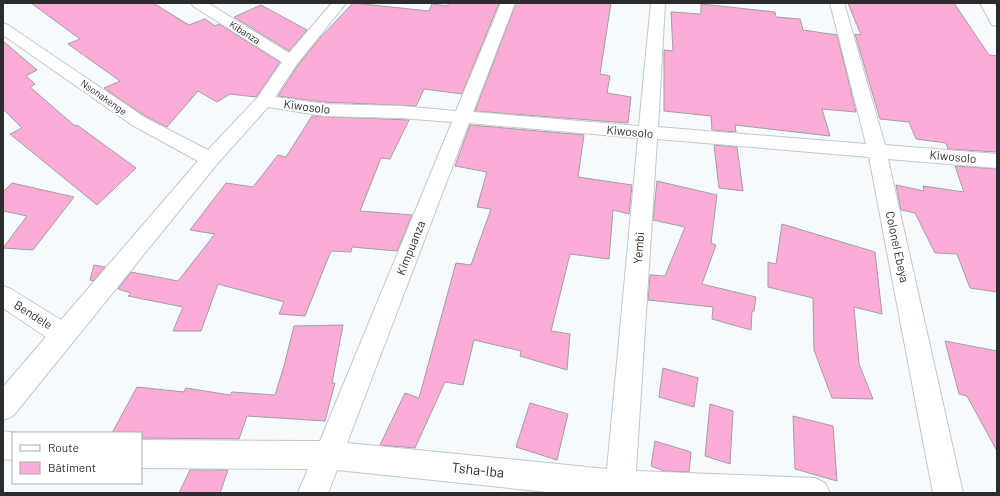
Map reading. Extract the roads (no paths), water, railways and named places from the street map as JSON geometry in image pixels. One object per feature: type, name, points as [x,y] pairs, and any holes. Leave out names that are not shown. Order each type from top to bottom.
[{"type":"street","name":"Kibanza","points":[[198,3],[291,61]]},
{"type":"street","points":[[3,407],[210,159],[264,101],[291,61],[339,3]]},
{"type":"street","name":"Kimpuanza","points":[[313,493],[508,3]]},
{"type":"street","name":"Yembi","points":[[621,489],[658,3]]},
{"type":"street","name":"Colonel Ebeya","points":[[837,3],[877,151],[948,493]]},
{"type":"street","points":[[986,3],[997,22]]},
{"type":"street","name":"Nsonakenge","points":[[3,28],[138,121],[210,159]]},
{"type":"street","name":"Kiwosolo","points":[[264,101],[324,110],[401,112],[648,134],[997,161]]},
{"type":"street","name":"Bendele","points":[[3,296],[64,335]]},
{"type":"street","name":"Tsha-Iba","points":[[142,454],[329,455],[621,489],[815,493]]}]
